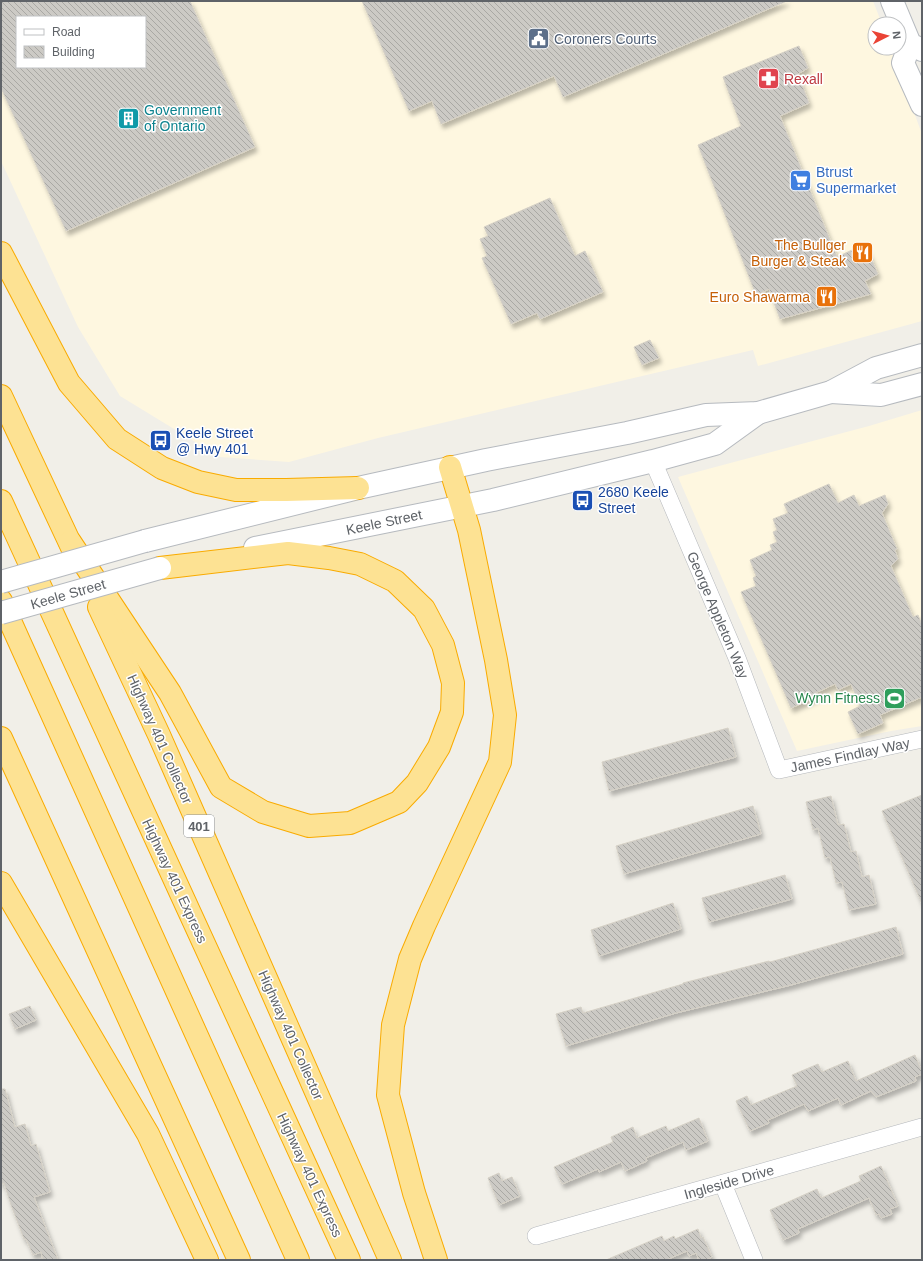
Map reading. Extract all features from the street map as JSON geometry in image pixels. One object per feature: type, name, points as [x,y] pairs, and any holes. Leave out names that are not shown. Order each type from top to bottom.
[{"type":"highway","points":[[1,253],[69,383],[117,439],[162,468],[198,482],[236,490],[358,488]]},
{"type":"highway","name":"Highway 401 Collector","points":[[1,396],[70,542],[158,735],[390,1260]]},
{"type":"highway","points":[[436,1260],[414,1193],[388,1095],[393,1025],[410,959],[500,762],[505,715],[496,660],[468,530],[450,467]]},
{"type":"highway","name":"Highway 401 Express","points":[[1,501],[349,1260]]},
{"type":"highway","points":[[70,542],[170,693],[221,787],[263,812],[309,826],[350,823],[398,802],[417,783],[439,747],[452,712],[453,684],[443,644],[424,609],[395,581],[360,564],[288,553],[160,568]]},
{"type":"highway","points":[[1,601],[298,1260]]},
{"type":"highway","points":[[1,738],[239,1260]]},
{"type":"highway","points":[[1,763],[64,877]]},
{"type":"highway","points":[[1,883],[148,1134],[207,1260]]},
{"type":"main road","points":[[892,1],[918,44],[903,63],[922,105]]},
{"type":"main road","name":"Keele Street","points":[[1,582],[145,541],[358,488],[450,467],[627,434],[706,415],[758,413],[832,392],[876,368],[922,355]]},
{"type":"main road","name":"Keele Street","points":[[832,392],[881,395],[922,384]]},
{"type":"main road","name":"Keele Street","points":[[1,613],[160,568],[493,500],[653,461],[715,444],[758,413]]},
{"type":"street","name":"George Appleton Way","points":[[653,461],[737,658],[779,770]]},
{"type":"street","name":"James Findlay Way","points":[[779,770],[922,739]]},
{"type":"street","name":"Ingleside Drive","points":[[536,1236],[922,1127]]},
{"type":"street","points":[[723,1184],[754,1260]]},
{"type":"shaded area","points":[[1,1],[873,1],[879,16],[867,16],[867,56],[893,56],[922,134],[922,321],[758,366],[753,350],[378,438],[289,462],[220,457],[120,396],[78,327],[1,161]]},
{"type":"shaded area","points":[[922,410],[922,726],[797,751],[678,477],[869,426]]},
{"type":"building","name":"Government of Ontario","points":[[1,1],[190,1],[255,147],[66,231],[1,88]]},
{"type":"building","name":"Coroners Courts","points":[[362,1],[787,1],[563,97],[554,76],[441,124],[432,101],[409,111]]},
{"type":"building","points":[[799,46],[808,68],[798,74],[809,103],[780,116],[837,257],[865,244],[878,274],[865,281],[871,294],[780,319],[769,289],[756,295],[698,145],[741,126],[723,77]]},
{"type":"building","points":[[550,198],[575,256],[585,251],[603,292],[540,319],[537,313],[511,324],[482,258],[487,256],[480,239],[488,236],[484,227]]},
{"type":"building","points":[[650,340],[659,358],[642,365],[634,347]]},
{"type":"building","points":[[829,484],[838,503],[854,495],[859,506],[885,495],[888,504],[882,513],[897,549],[895,550],[898,559],[891,566],[913,617],[918,615],[922,625],[922,697],[880,715],[883,723],[858,734],[848,712],[860,706],[851,684],[838,690],[835,684],[815,693],[816,697],[791,708],[741,592],[756,586],[753,578],[756,576],[750,560],[772,550],[770,545],[777,542],[773,532],[777,530],[773,519],[788,513],[784,504]]},
{"type":"building","points":[[728,728],[736,757],[609,791],[602,762]]},
{"type":"building","points":[[922,795],[922,904],[882,811]]},
{"type":"building","points":[[831,796],[838,825],[844,824],[851,852],[856,851],[862,877],[869,875],[876,904],[849,910],[842,882],[836,883],[830,857],[825,858],[818,828],[813,830],[806,802]]},
{"type":"building","points":[[753,806],[761,834],[624,874],[616,846]]},
{"type":"building","points":[[785,875],[792,899],[709,922],[702,898]]},
{"type":"building","points":[[673,903],[681,929],[599,956],[591,930]]},
{"type":"building","points":[[896,927],[903,954],[791,985],[676,1013],[566,1046],[556,1014],[581,1007],[583,1013],[683,983],[769,961],[770,962]]},
{"type":"building","points":[[30,1006],[36,1020],[15,1029],[9,1014]]},
{"type":"building","points":[[915,1055],[922,1072],[922,1074],[915,1077],[916,1081],[876,1097],[871,1091],[841,1105],[838,1098],[808,1111],[804,1104],[768,1120],[769,1123],[750,1131],[736,1101],[747,1096],[751,1105],[797,1086],[792,1075],[818,1064],[822,1072],[848,1061],[856,1081]]},
{"type":"building","points":[[1,1089],[5,1089],[15,1127],[25,1124],[31,1146],[36,1144],[50,1192],[34,1197],[58,1260],[43,1260],[41,1252],[33,1255],[26,1239],[24,1239],[4,1183],[1,1184]]},
{"type":"building","points":[[699,1118],[708,1141],[686,1150],[683,1142],[646,1158],[647,1161],[625,1171],[621,1162],[599,1172],[598,1169],[562,1184],[554,1167],[613,1142],[611,1137],[633,1127],[637,1138],[666,1126],[668,1131]]},
{"type":"building","points":[[881,1166],[898,1206],[890,1209],[892,1214],[881,1218],[879,1214],[876,1215],[869,1198],[798,1229],[799,1233],[783,1240],[770,1210],[817,1189],[821,1198],[861,1181],[859,1176]]},
{"type":"building","points":[[499,1173],[502,1181],[512,1177],[520,1196],[499,1205],[488,1178]]},
{"type":"building","points":[[698,1229],[701,1238],[703,1237],[712,1257],[706,1260],[699,1260],[696,1253],[689,1256],[687,1251],[666,1260],[606,1260],[662,1236],[664,1241],[674,1236],[675,1239]]},
{"type":"place","name":"Coroners Courts","points":[[539,39]]},
{"type":"place","name":"Rexall","points":[[769,79]]},
{"type":"place","name":"Government of Ontario","points":[[128,118]]},
{"type":"place","name":"Btrust Supermarket","points":[[800,180]]},
{"type":"place","name":"The Bullger Burger & Steak","points":[[862,253]]},
{"type":"place","name":"Euro Shawarma","points":[[826,297]]},
{"type":"place","name":"Keele Street @ Hwy 401","points":[[161,441]]},
{"type":"place","name":"2680 Keele Street","points":[[582,500]]},
{"type":"place","name":"Wynn Fitness","points":[[895,698]]}]
